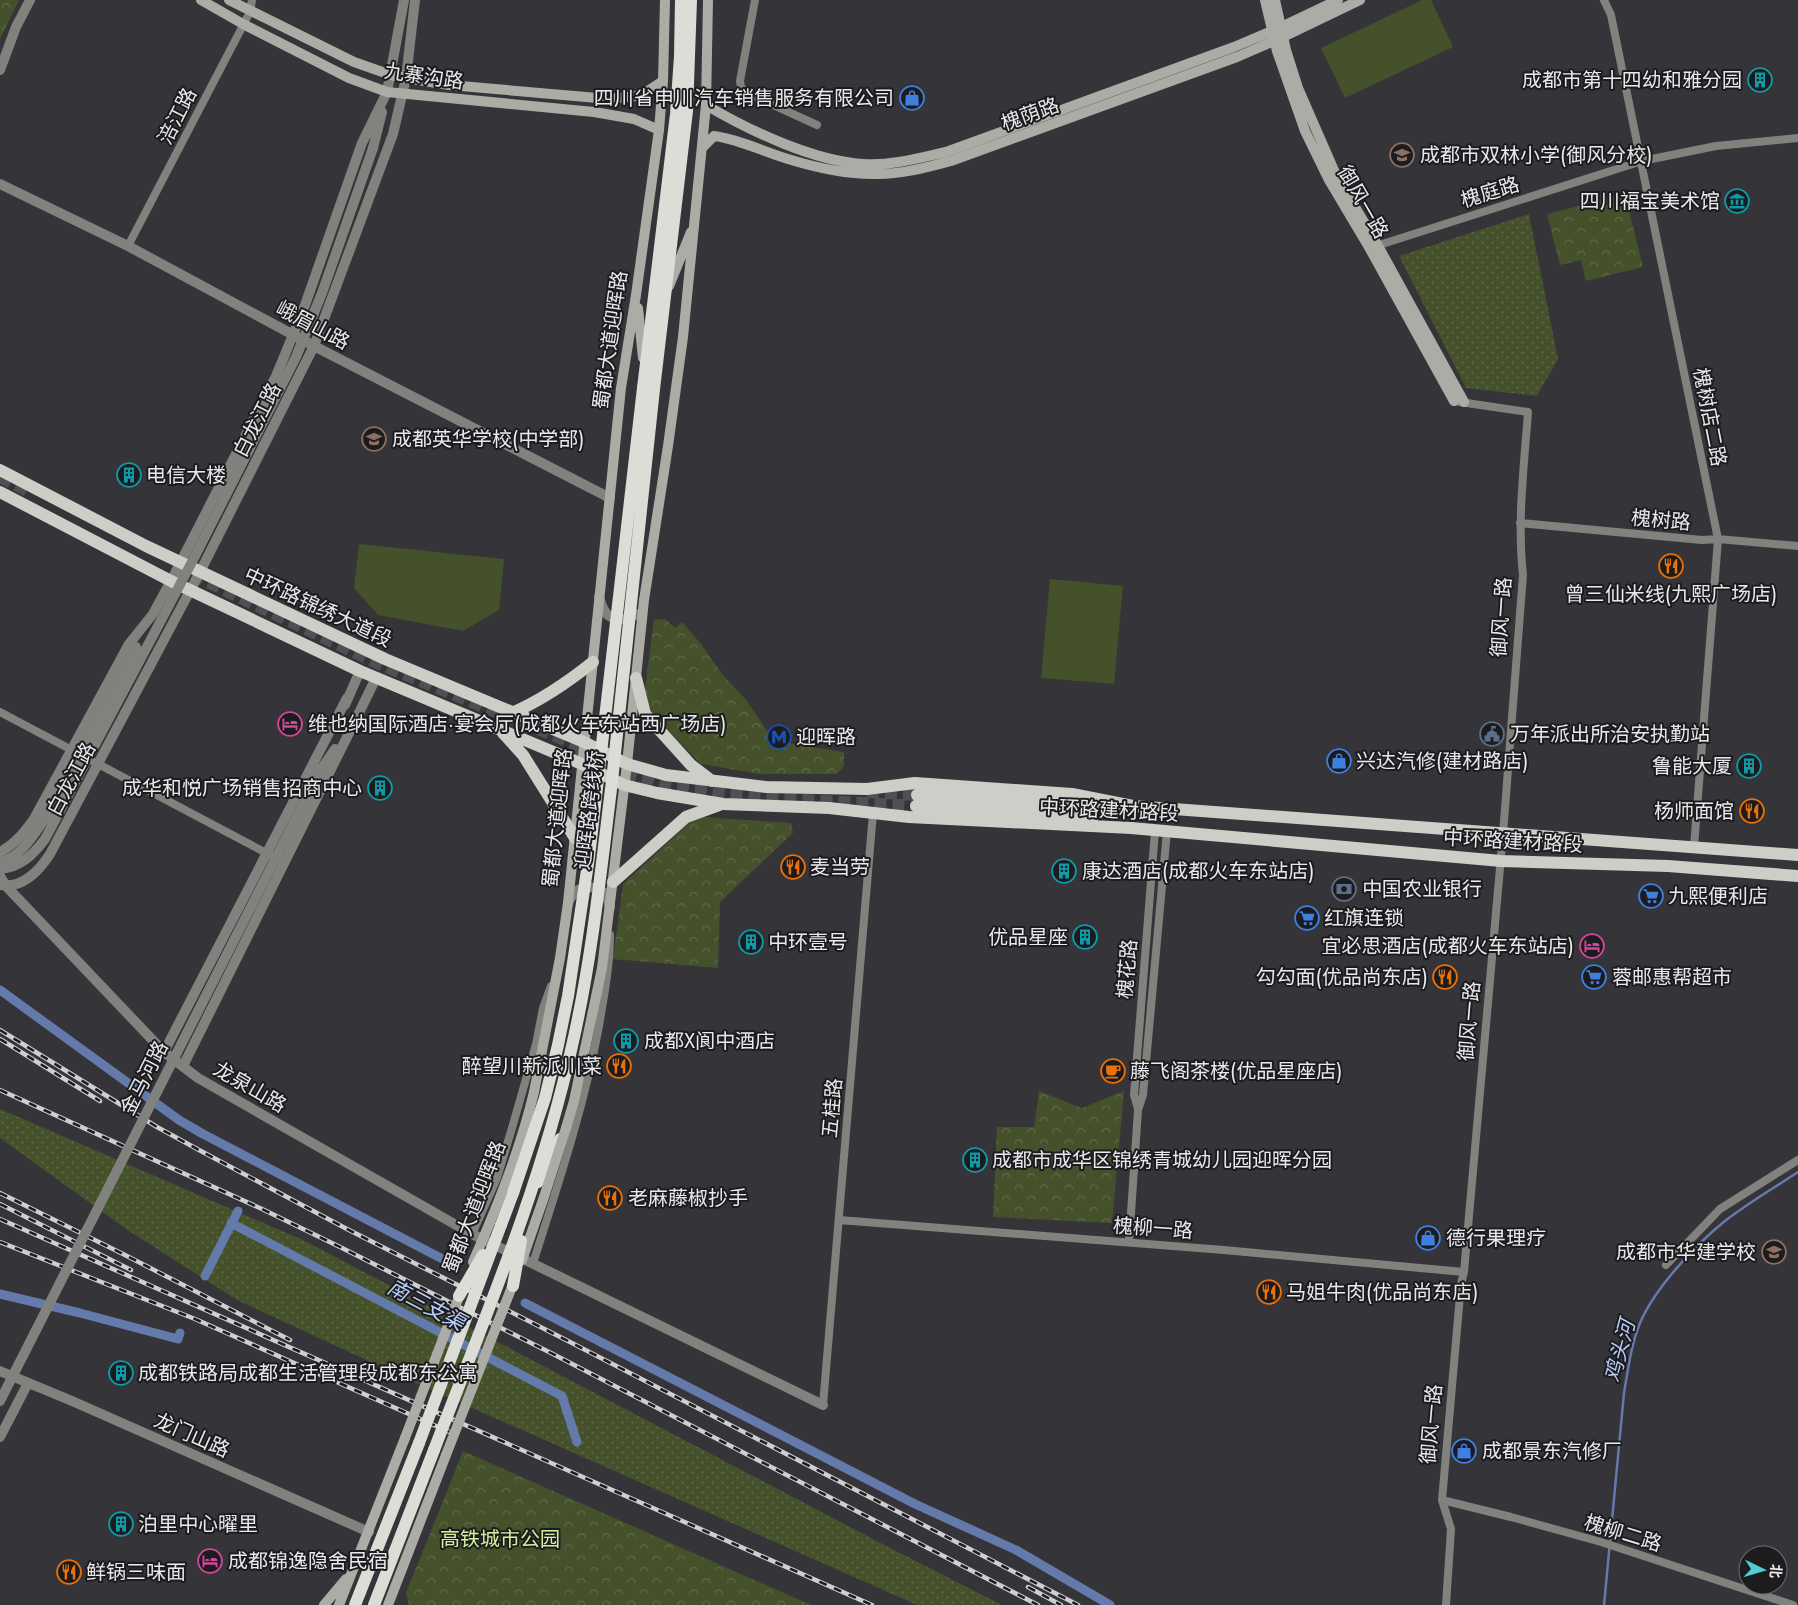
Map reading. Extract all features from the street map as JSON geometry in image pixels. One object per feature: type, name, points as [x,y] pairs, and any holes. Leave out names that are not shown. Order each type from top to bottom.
[{"type":"highway","name":"蜀都大道迎晖路","points":[[647,384],[676,114],[680,56],[680,0]]},
{"type":"highway","points":[[647,384],[666,294],[687,111],[691,0]]},
{"type":"highway","name":"迎晖路跨线桥","points":[[513,1193],[544,1098],[558,1045],[570,987],[589,857],[647,384]]},
{"type":"highway","name":"迎晖路跨线桥","points":[[529,1199],[557,1109],[586,975],[620,713],[647,384]]},
{"type":"highway","points":[[513,1193],[528,1117]]},
{"type":"highway","points":[[374,1605],[440,1452],[529,1199],[566,1128]]},
{"type":"highway","name":"蜀都大道迎晖路","points":[[355,1605],[419,1443],[513,1193]]},
{"type":"highway","points":[[512,1286],[529,1199]]},
{"type":"highway","points":[[459,1296],[501,1225]]},
{"type":"main road","name":"九寨沟路","points":[[201,0],[243,24],[350,78],[386,92],[594,112],[634,119],[659,130]]},
{"type":"main road","name":"九寨沟路","points":[[229,0],[354,62],[391,75],[406,78],[449,85],[609,99],[636,96],[664,81]]},
{"type":"main road","name":"蜀都大道迎晖路","points":[[339,1605],[369,1532],[459,1296],[495,1211],[528,1117],[544,1047],[568,903],[621,388],[659,130],[664,81],[664,0]]},
{"type":"main road","points":[[393,1603],[440,1452],[512,1286],[544,1197],[574,1101],[602,968],[627,764],[644,600],[683,337],[703,147],[706,105],[708,0]]},
{"type":"main road","name":"御风一路","points":[[1265,0],[1278,34]]},
{"type":"main road","name":"御风一路","points":[[1275,0],[1278,34],[1292,98],[1305,132],[1329,180],[1373,246],[1459,402]]},
{"type":"main road","name":"槐荫路","points":[[703,147],[714,136],[829,170],[857,174],[911,171],[951,161],[1238,57],[1338,0]]},
{"type":"main road","name":"槐荫路","points":[[706,105],[730,119],[808,153],[831,160],[864,164],[887,163],[946,152],[1234,47],[1278,34],[1360,0]]},
{"type":"main road","points":[[666,294],[695,220]]},
{"type":"main road","points":[[636,295],[647,384]]},
{"type":"main road","name":"中环路锦绣大道段","points":[[0,470],[200,572],[385,659],[584,742],[627,764]]},
{"type":"main road","name":"中环路锦绣大道段","points":[[0,492],[170,581],[360,671],[582,764],[624,785]]},
{"type":"main road","points":[[512,713],[533,704],[575,677],[593,662]]},
{"type":"main road","points":[[636,678],[645,714],[691,765],[712,781]]},
{"type":"main road","points":[[502,731],[523,755],[575,838]]},
{"type":"main road","name":"中环路建材路段","points":[[627,764],[666,775],[766,787],[867,789],[914,783],[1072,794],[1133,806],[1591,839]]},
{"type":"main road","name":"中环路建材路段","points":[[624,785],[657,793],[723,804],[829,808],[873,813],[1131,828],[1501,862],[1594,865]]},
{"type":"main road","points":[[1131,828],[1072,816],[916,800],[1072,806],[1133,806]]},
{"type":"main road","points":[[613,882],[686,817],[723,804]]},
{"type":"main road","points":[[1591,839],[1798,855]]},
{"type":"main road","points":[[1591,839],[1669,852],[1798,864]]},
{"type":"main road","points":[[1594,865],[1668,866],[1798,876]]},
{"type":"main road","points":[[1594,865],[1798,884]]},
{"type":"main road","points":[[324,1605],[353,1571]]},
{"type":"street","points":[[0,70],[16,27],[30,0]]},
{"type":"street","name":"涪江路","points":[[128,246],[250,12],[252,0]]},
{"type":"street","name":"白龙江路","points":[[0,852],[10,847],[20,838],[34,819],[129,644],[152,614],[276,376],[362,143],[386,92],[391,75],[404,0]]},
{"type":"street","name":"白龙江路","points":[[3,886],[26,880],[39,870],[50,854],[200,572],[314,346],[394,134],[406,78],[416,0]]},
{"type":"street","points":[[755,0],[740,81],[741,87],[744,91],[817,126]]},
{"type":"street","name":"槐树店二路","points":[[1604,0],[1611,14],[1718,539],[1694,847]]},
{"type":"street","points":[[0,869],[18,865],[28,859],[45,839],[188,569],[296,357],[322,292],[373,148],[386,92]]},
{"type":"street","name":"槐庭路","points":[[1373,246],[1642,161],[1716,146],[1798,138]]},
{"type":"street","name":"峨眉山路","points":[[0,184],[128,246],[314,346],[610,498]]},
{"type":"street","name":"御风一路","points":[[1446,1605],[1451,1529],[1442,1500],[1501,862],[1523,575],[1520,523],[1528,412],[1459,402]]},
{"type":"street","name":"槐树路","points":[[1520,523],[1702,540],[1718,539],[1798,546]]},
{"type":"street","points":[[599,596],[607,615],[620,619],[632,617],[639,610],[644,600]]},
{"type":"street","points":[[0,862],[19,852],[32,839],[44,820],[152,614]]},
{"type":"street","points":[[164,1052],[360,671]]},
{"type":"street","points":[[183,1066],[376,678]]},
{"type":"street","points":[[320,771],[347,698]]},
{"type":"street","points":[[0,712],[285,862]]},
{"type":"street","points":[[320,771],[358,715]]},
{"type":"street","name":"金马河路","points":[[0,1401],[320,771]]},
{"type":"street","name":"五桂路","points":[[823,1406],[873,813]]},
{"type":"street","name":"槐花路","points":[[1138,1110],[1134,1094],[1161,831]]},
{"type":"street","name":"槐花路","points":[[1129,1242],[1138,1110],[1143,1095],[1161,831]]},
{"type":"street","name":"龙泉山路","points":[[0,876],[3,886],[164,1052],[198,1078],[472,1234],[823,1406]]},
{"type":"street","points":[[533,1263],[584,1097],[610,959],[610,908],[606,896],[601,890],[591,887],[580,888],[573,894],[568,903]]},
{"type":"street","points":[[472,1234],[497,1178],[523,1095],[543,1008],[560,958]]},
{"type":"street","points":[[1666,1264],[1720,1209],[1798,1160]]},
{"type":"street","name":"槐柳一路","points":[[838,1220],[1129,1242],[1464,1272]]},
{"type":"street","name":"龙门山路","points":[[0,1371],[369,1532]]},
{"type":"street","points":[[0,1437],[28,1383]]},
{"type":"street","name":"槐柳二路","points":[[1442,1500],[1601,1542],[1793,1605]]},
{"type":"green space","points":[[0,0],[19,0],[0,39]]},
{"type":"green space","points":[[1422,0],[1431,0],[1453,47],[1345,98],[1321,48]]},
{"type":"green space","points":[[1625,194],[1643,267],[1586,281],[1581,260],[1560,265],[1547,214]]},
{"type":"green space","points":[[1529,214],[1558,359],[1537,396],[1466,388],[1399,256]]},
{"type":"green space","points":[[359,544],[504,559],[499,610],[463,631],[378,615],[354,588]]},
{"type":"green space","points":[[1050,579],[1123,586],[1114,684],[1041,678]]},
{"type":"green space","points":[[665,619],[675,628],[682,622],[702,645],[721,673],[747,701],[774,741],[844,752],[844,766],[837,774],[760,774],[701,764],[649,710],[644,696],[654,620]]},
{"type":"green space","points":[[704,817],[791,823],[793,833],[720,902],[718,968],[613,959],[623,884],[690,822]]},
{"type":"green space","points":[[1039,1091],[1082,1108],[1124,1091],[1112,1223],[993,1217],[997,1127],[1034,1127]]},
{"type":"green space","points":[[0,1109],[303,1240],[1002,1605],[917,1605],[416,1383],[237,1300],[126,1229],[0,1138]]},
{"type":"green space","name":"高铁城市公园","points":[[463,1451],[811,1605],[409,1605],[406,1593]]},
{"type":"waterway","points":[[0,990],[179,1120],[454,1265]]},
{"type":"waterway","name":"鸡头河","points":[[1604,1605],[1624,1393],[1632,1349],[1640,1323],[1655,1296],[1701,1242],[1734,1214],[1798,1172]]},
{"type":"waterway","points":[[205,1276],[238,1211]]},
{"type":"waterway","name":"南三支渠","points":[[231,1223],[562,1396],[577,1442]]},
{"type":"waterway","points":[[0,1294],[178,1339],[180,1333]]},
{"type":"waterway","points":[[525,1303],[915,1504],[1016,1550],[1110,1605]]},
{"type":"tunnel","points":[[0,477],[29,492]]},
{"type":"tunnel","points":[[176,567],[379,664],[594,752]]},
{"type":"tunnel","points":[[574,755],[640,778],[709,791],[738,795],[916,806]]},
{"type":"tunnel","points":[[867,792],[917,795]]},
{"type":"railway","points":[[0,1030],[157,1127],[345,1228],[570,1342],[1078,1605]]},
{"type":"railway","points":[[0,1039],[100,1101]]},
{"type":"railway","points":[[0,1090],[262,1209],[340,1247],[551,1353],[1038,1605]]},
{"type":"railway","points":[[0,1193],[290,1340]]},
{"type":"railway","points":[[0,1204],[131,1270]]},
{"type":"railway","points":[[0,1219],[872,1605]]},
{"type":"railway","points":[[0,1242],[195,1319],[454,1434]]},
{"type":"railway","points":[[1028,1587],[1061,1605]]},
{"type":"place","name":"成都市第十四幼和雅分园","points":[[1760,80]]},
{"type":"place","name":"四川省申川汽车销售服务有限公司","points":[[912,98]]},
{"type":"place","name":"成都市双林小学(御风分校)","points":[[1402,155]]},
{"type":"place","name":"四川福宝美术馆","points":[[1737,201]]},
{"type":"place","name":"成都英华学校(中学部)","points":[[374,439]]},
{"type":"place","name":"电信大楼","points":[[129,475]]},
{"type":"place","name":"曾三仙米线(九熙广场店)","points":[[1671,566]]},
{"type":"place","name":"维也纳国际酒店·宴会厅(成都火车东站西广场店)","points":[[290,724]]},
{"type":"place","name":"万年派出所治安执勤站","points":[[1492,734]]},
{"type":"place","name":"迎晖路","points":[[779,737]]},
{"type":"place","name":"兴达汽修(建材路店)","points":[[1339,761]]},
{"type":"place","name":"鲁能大厦","points":[[1749,766]]},
{"type":"place","name":"成华和悦广场销售招商中心","points":[[380,788]]},
{"type":"place","name":"杨师面馆","points":[[1752,811]]},
{"type":"place","name":"麦当劳","points":[[793,867]]},
{"type":"place","name":"康达酒店(成都火车东站店)","points":[[1064,871]]},
{"type":"place","name":"中国农业银行","points":[[1344,889]]},
{"type":"place","name":"九熙便利店","points":[[1651,896]]},
{"type":"place","name":"红旗连锁","points":[[1307,918]]},
{"type":"place","name":"优品星座","points":[[1085,937]]},
{"type":"place","name":"中环壹号","points":[[751,942]]},
{"type":"place","name":"宜必思酒店(成都火车东站店)","points":[[1592,946]]},
{"type":"place","name":"勾勾面(优品尚东店)","points":[[1445,977]]},
{"type":"place","name":"蓉邮惠帮超市","points":[[1594,977]]},
{"type":"place","name":"成都X阆中酒店","points":[[626,1041]]},
{"type":"place","name":"醉望川新派川菜","points":[[619,1066]]},
{"type":"place","name":"藤飞阁茶楼(优品星座店)","points":[[1113,1071]]},
{"type":"place","name":"成都市成华区锦绣青城幼儿园迎晖分园","points":[[975,1160]]},
{"type":"place","name":"老麻藤椒抄手","points":[[610,1198]]},
{"type":"place","name":"德行果理疗","points":[[1428,1238]]},
{"type":"place","name":"成都市华建学校","points":[[1774,1252]]},
{"type":"place","name":"马姐牛肉(优品尚东店)","points":[[1269,1292]]},
{"type":"place","name":"成都铁路局成都生活管理段成都东公寓","points":[[121,1373]]},
{"type":"place","name":"成都景东汽修厂","points":[[1464,1451]]},
{"type":"place","name":"泊里中心曜里","points":[[121,1524]]},
{"type":"place","name":"成都锦逸隐舍民宿","points":[[210,1561]]},
{"type":"place","name":"鲜锅三味面","points":[[69,1572]]}]
